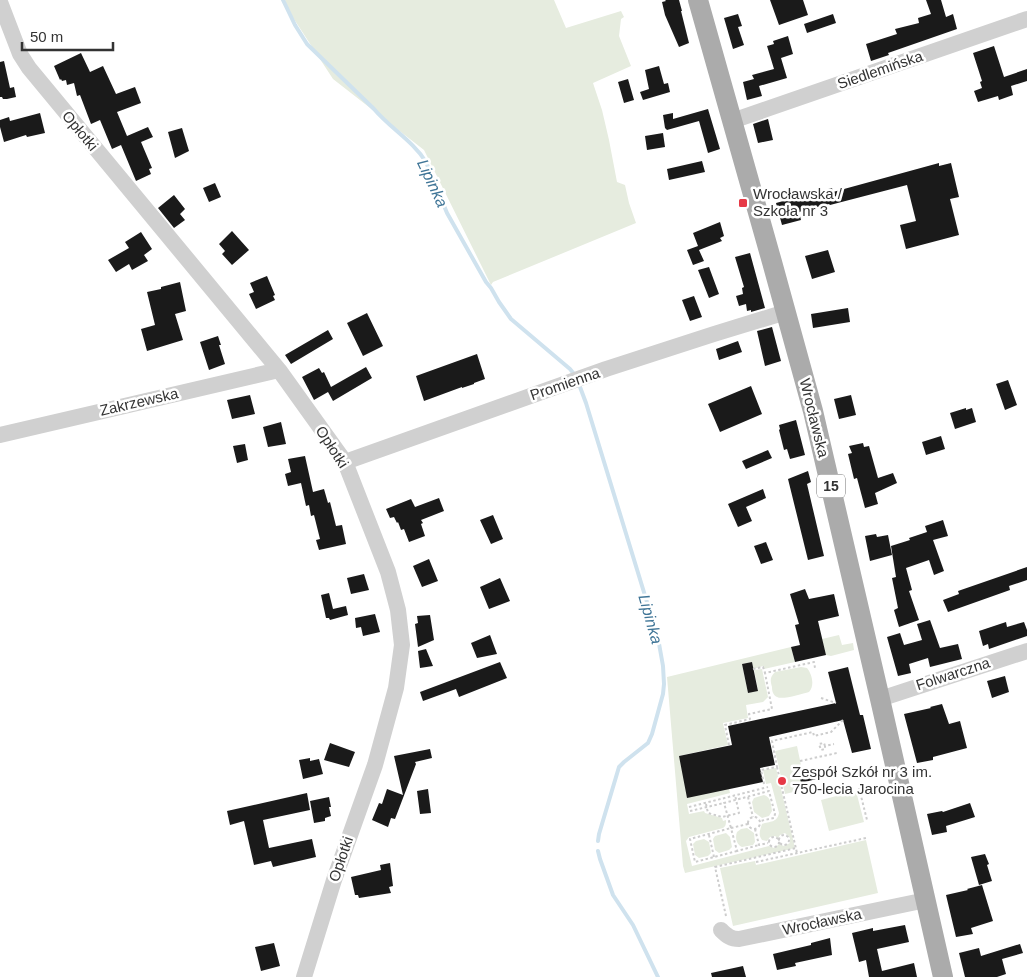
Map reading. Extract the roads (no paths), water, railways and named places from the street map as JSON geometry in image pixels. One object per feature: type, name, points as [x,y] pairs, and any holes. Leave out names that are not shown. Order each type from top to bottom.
[{"type":"main road","name":"Wrocławska","points":[[698,0],[813,411],[943,977]]},
{"type":"street","name":"Opłotki","points":[[0,2],[20,54],[29,68],[278,370],[345,462],[388,572],[398,610],[402,645],[396,688],[375,765],[334,880],[304,977]]},
{"type":"street","name":"Siedlemińska","points":[[732,121],[1027,19]]},
{"type":"street","name":"Promienna","points":[[345,462],[606,370],[786,312]]},
{"type":"street","name":"Zakrzewska","points":[[0,435],[278,370]]},
{"type":"street","name":"Folwarczna","points":[[880,699],[1027,651]]},
{"type":"street","name":"Wrocławska","points":[[723,923],[726,935],[732,939],[744,939],[926,900]]},
{"type":"waterway","name":"Lipinka","points":[[283,0],[307,44],[421,154],[447,213],[486,282],[511,319],[574,374]]},
{"type":"waterway","name":"Lipinka","points":[[580,387],[658,638],[664,684],[663,694],[648,743],[619,767],[598,841]]},
{"type":"waterway","name":"Lipinka","points":[[598,851],[613,895],[633,925],[658,977]]},
{"type":"place","name":"Wrocławska / Szkoła nr 3","points":[[743,203]]},
{"type":"place","name":"Zespół Szkół nr 3 im. 750-lecia Jarocina","points":[[782,781]]}]
